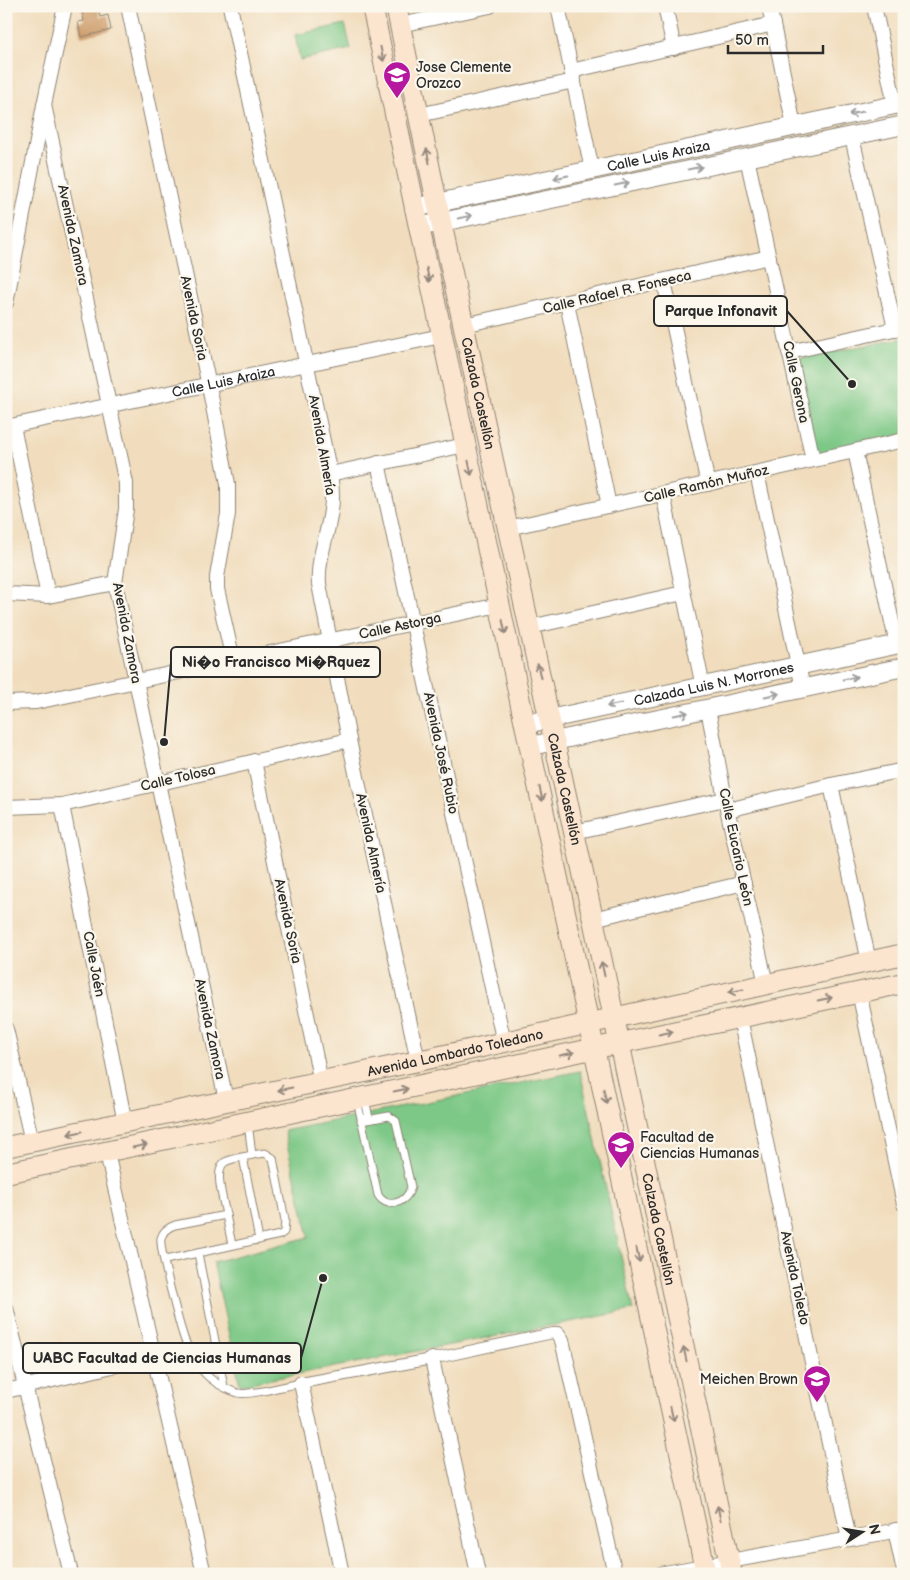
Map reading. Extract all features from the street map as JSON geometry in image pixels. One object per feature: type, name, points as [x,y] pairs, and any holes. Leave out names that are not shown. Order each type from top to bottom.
[{"type":"main road","name":"Calzada Castellón","points":[[372,6],[705,1570]]},
{"type":"main road","name":"Calzada Castellón","points":[[398,16],[439,213],[550,718],[730,1567]]},
{"type":"main road","name":"Avenida Lombardo Toledano","points":[[6,1147],[504,1043],[613,1017],[904,954]]},
{"type":"main road","name":"Avenida Lombardo Toledano","points":[[6,1173],[108,1153],[904,983]]},
{"type":"main road","points":[[361,1099],[357,1090],[362,1082],[402,1071],[415,1065],[418,1061]]},
{"type":"main road","points":[[248,1123],[266,1112],[310,1098],[318,1092],[321,1082]]},
{"type":"main road","points":[[108,1153],[107,1140],[114,1133],[156,1122],[171,1114]]},
{"type":"street","points":[[6,303],[65,6]]},
{"type":"street","name":"Avenida Soria","points":[[128,6],[209,386],[229,494],[228,514],[217,577],[217,589],[233,660]]},
{"type":"street","name":"Avenida Almería","points":[[230,6],[330,474],[331,511],[318,576],[328,640],[418,1061]]},
{"type":"street","points":[[398,16],[490,6]]},
{"type":"street","points":[[558,6],[592,170]]},
{"type":"street","points":[[665,6],[674,48]]},
{"type":"street","points":[[769,6],[794,126]]},
{"type":"street","points":[[874,6],[900,104]]},
{"type":"street","points":[[419,115],[674,48],[774,24]]},
{"type":"street","name":"Calle Luis Araiza","points":[[439,213],[592,170],[900,104]]},
{"type":"street","name":"Avenida Zamora","points":[[44,105],[126,483],[127,498],[115,583],[226,1100]]},
{"type":"street","name":"Calle Luis Araiza","points":[[416,218],[648,178],[904,125]]},
{"type":"street","points":[[789,352],[899,328],[852,137]]},
{"type":"street","name":"Calle Gerona","points":[[747,158],[813,460]]},
{"type":"street","points":[[643,159],[648,178]]},
{"type":"street","name":"Calle Rafael R. Fonseca","points":[[464,325],[769,257]]},
{"type":"street","points":[[664,281],[708,484]]},
{"type":"street","points":[[567,303],[609,506]]},
{"type":"street","name":"Calle Luis Araiza","points":[[10,427],[441,336]]},
{"type":"street","points":[[10,427],[48,596]]},
{"type":"street","name":"Calle Ramón Muñoz","points":[[508,528],[904,440]]},
{"type":"street","points":[[330,474],[465,445]]},
{"type":"street","points":[[855,451],[900,644]]},
{"type":"street","name":"Avenida José Rubio","points":[[378,463],[504,1043]]},
{"type":"street","points":[[757,473],[803,688]]},
{"type":"street","points":[[663,494],[703,687]]},
{"type":"street","points":[[6,594],[48,596],[115,583]]},
{"type":"street","points":[[530,627],[683,593]]},
{"type":"street","name":"Calle Astorga","points":[[6,703],[36,702],[500,605]]},
{"type":"street","name":"Calzada Luis N. Morrones","points":[[526,724],[900,644]]},
{"type":"street","name":"Calzada Luis N. Morrones","points":[[531,746],[904,667]]},
{"type":"street","name":"Calle Eucario León","points":[[708,708],[766,984]]},
{"type":"street","name":"Calle Tolosa","points":[[6,807],[62,805],[349,740]]},
{"type":"street","name":"Avenida Soria","points":[[254,761],[321,1082]]},
{"type":"street","points":[[574,832],[904,770]]},
{"type":"street","points":[[831,785],[869,962]]},
{"type":"street","name":"Calle Jaén","points":[[62,805],[125,1123]]},
{"type":"street","points":[[593,919],[744,883]]},
{"type":"street","points":[[859,992],[904,1204]]},
{"type":"street","name":"Avenida Toledo","points":[[740,1018],[849,1539]]},
{"type":"street","points":[[6,1029],[32,1142]]},
{"type":"street","points":[[108,1153],[204,1574]]},
{"type":"street","points":[[6,1308],[71,1574]]},
{"type":"street","points":[[342,1574],[302,1383],[553,1333],[558,1334],[562,1340],[615,1574]]},
{"type":"street","points":[[6,1391],[155,1356]]},
{"type":"street","points":[[432,1358],[478,1574]]},
{"type":"street","points":[[660,1574],[730,1567],[849,1539],[899,1530],[904,1571]]},
{"type":"lane","points":[[361,1099],[369,1119]]},
{"type":"lane","points":[[361,1099],[361,1121],[378,1195],[384,1202],[399,1202],[407,1196],[411,1187],[397,1124],[394,1118],[389,1116],[361,1121]]},
{"type":"lane","points":[[248,1123],[252,1155]]},
{"type":"lane","points":[[165,1260],[282,1234],[285,1229],[285,1220],[273,1158],[266,1152],[228,1161],[220,1169],[219,1177],[232,1245]]},
{"type":"lane","points":[[243,1157],[260,1240]]},
{"type":"lane","points":[[226,1215],[175,1225],[162,1236],[165,1260],[184,1338],[205,1374],[224,1387],[242,1393],[302,1383]]},
{"type":"lane","points":[[198,1253],[224,1387]]},
{"type":"green space","points":[[345,24],[351,49],[300,60],[295,35]]},
{"type":"green space","points":[[904,338],[904,439],[818,458],[795,359]]},
{"type":"green space","points":[[580,1071],[633,1310],[240,1385],[213,1262],[309,1237],[284,1131]]},
{"type":"building","points":[[81,6],[98,6],[100,17],[108,15],[111,30],[81,37],[78,22],[84,21]]},
{"type":"place","name":"Jose Clemente Orozco","points":[[397,99]]},
{"type":"place","name":"Parque Infonavit","points":[[852,384]]},
{"type":"place","name":"Ni�o Francisco Mi�Rquez","points":[[164,742]]},
{"type":"place","name":"Facultad de Ciencias Humanas","points":[[621,1169]]},
{"type":"place","name":"UABC Facultad de Ciencias Humanas","points":[[323,1278]]},
{"type":"place","name":"Meichen Brown","points":[[817,1403]]}]
